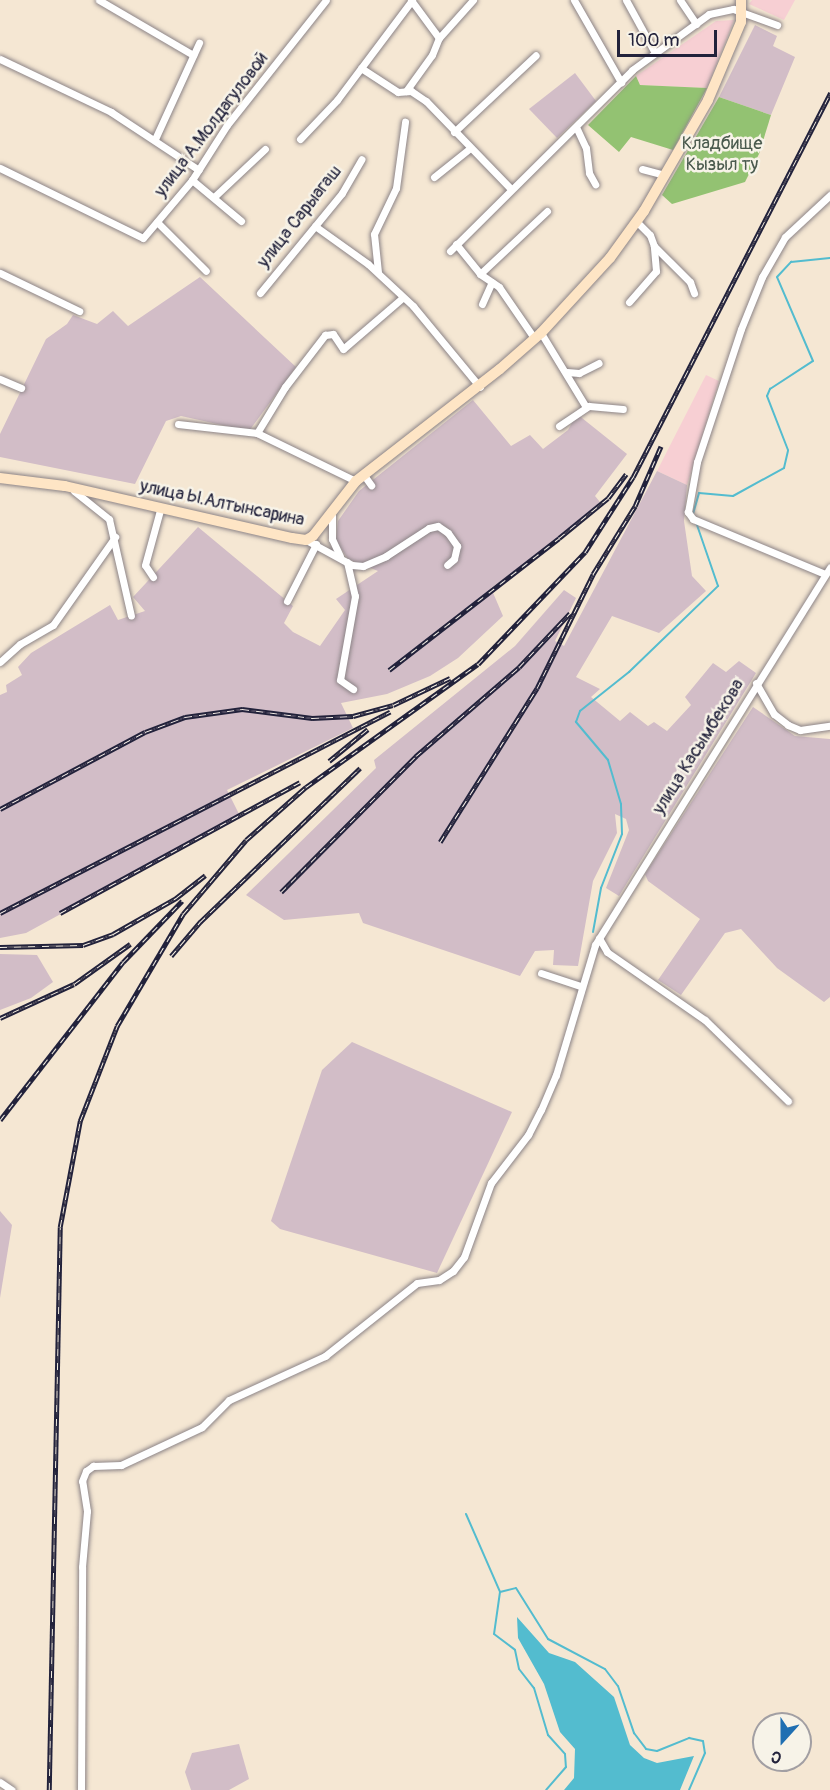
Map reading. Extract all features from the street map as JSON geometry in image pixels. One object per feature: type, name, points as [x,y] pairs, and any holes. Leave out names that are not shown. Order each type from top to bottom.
[{"type":"street","points":[[99,0],[193,55]]},
{"type":"street","name":"улица А.Молдагуловой","points":[[0,168],[143,238],[192,180],[258,84],[326,0]]},
{"type":"street","points":[[300,139],[361,68],[411,0],[439,38]]},
{"type":"street","points":[[406,92],[432,55],[439,38],[473,0]]},
{"type":"street","points":[[574,0],[621,82]]},
{"type":"street","points":[[626,0],[655,53]]},
{"type":"street","points":[[680,0],[696,24]]},
{"type":"street","points":[[450,251],[511,189],[577,129],[621,82],[655,53],[709,14],[742,6],[777,25]]},
{"type":"street","name":"улица Ы.Алтынсарина","points":[[0,478],[65,486],[160,510],[311,542],[360,478],[480,387],[538,336],[597,273],[637,222],[665,175],[727,60],[742,6]]},
{"type":"street","points":[[155,139],[199,43]]},
{"type":"street","points":[[454,132],[536,56]]},
{"type":"street","points":[[0,59],[111,112],[199,170]]},
{"type":"street","points":[[361,68],[398,92],[406,92],[426,101],[469,149],[511,189]]},
{"type":"street","points":[[378,272],[374,234],[396,188],[405,122]]},
{"type":"street","points":[[577,129],[586,148],[589,173],[595,184]]},
{"type":"street","points":[[214,197],[265,149]]},
{"type":"street","points":[[434,177],[469,149]]},
{"type":"street","name":"улица Сарыагаш","points":[[260,293],[342,193],[362,159]]},
{"type":"street","points":[[642,170],[665,175]]},
{"type":"street","points":[[192,180],[242,221]]},
{"type":"street","points":[[825,574],[693,519],[688,512],[698,462],[741,329],[762,277],[785,237],[830,195]]},
{"type":"street","points":[[480,274],[547,211]]},
{"type":"street","points":[[157,222],[206,271]]},
{"type":"street","points":[[629,302],[656,271],[654,246],[650,235],[637,222]]},
{"type":"street","points":[[315,226],[378,272],[480,387]]},
{"type":"street","points":[[456,244],[480,274],[492,282],[567,372],[586,407]]},
{"type":"street","points":[[654,246],[690,282],[694,293]]},
{"type":"street","points":[[0,273],[79,311]]},
{"type":"street","points":[[482,304],[492,282]]},
{"type":"street","points":[[256,433],[285,387],[325,335],[333,334],[342,349],[402,298]]},
{"type":"street","points":[[567,372],[579,373],[599,363]]},
{"type":"street","points":[[0,379],[21,388]]},
{"type":"street","points":[[559,426],[586,407],[623,409]]},
{"type":"street","points":[[178,424],[256,433],[371,484]]},
{"type":"street","points":[[65,486],[98,508],[108,519],[115,537],[131,616]]},
{"type":"street","points":[[153,577],[145,565],[160,510]]},
{"type":"street","points":[[332,516],[333,545],[344,560],[355,596],[340,680],[353,688]]},
{"type":"street","points":[[287,601],[311,542],[344,560],[371,565],[413,536],[438,526],[448,532],[457,546],[454,559],[447,565]]},
{"type":"street","points":[[0,662],[20,644],[53,625],[115,537]]},
{"type":"street","name":"улица Касымбекова","points":[[81,1790],[82,1567],[87,1511],[82,1481],[86,1471],[93,1466],[121,1465],[202,1427],[229,1400],[325,1356],[417,1283],[439,1280],[453,1271],[464,1257],[491,1183],[528,1136],[541,1110],[556,1075],[580,986],[597,941],[830,567]]},
{"type":"street","points":[[756,683],[774,714],[788,725],[800,730],[830,726]]},
{"type":"street","points":[[597,941],[607,952],[705,1020],[788,1101]]},
{"type":"street","points":[[540,973],[580,986]]},
{"type":"street","points":[[0,1782],[12,1790]]},
{"type":"shaded area","points":[[752,0],[795,0],[784,20],[749,4]]},
{"type":"shaded area","points":[[734,20],[707,88],[640,85],[636,76],[716,21]]},
{"type":"shaded area","points":[[755,25],[777,36],[773,46],[795,57],[771,115],[719,97]]},
{"type":"shaded area","points":[[575,73],[596,101],[557,138],[529,109]]},
{"type":"shaded area","points":[[200,277],[296,367],[249,431],[181,416],[166,421],[135,484],[0,457],[0,434],[46,339],[67,324],[73,315],[97,324],[113,311],[128,326]]},
{"type":"shaded area","points":[[706,375],[719,381],[687,485],[657,471]]},
{"type":"shaded area","points":[[473,400],[511,446],[530,435],[543,449],[568,430],[577,414],[627,454],[595,496],[600,502],[575,526],[491,588],[503,616],[458,658],[430,676],[387,694],[341,703],[353,728],[227,790],[240,816],[26,933],[0,938],[0,695],[7,692],[6,685],[22,675],[18,667],[31,653],[110,605],[118,620],[145,611],[133,597],[198,527],[293,606],[284,623],[293,632],[320,646],[345,610],[336,599],[378,571],[348,559],[336,541],[338,521],[359,491]]},
{"type":"shaded area","points":[[657,471],[687,485],[684,521],[692,576],[706,591],[659,633],[612,616],[576,677],[600,689],[591,697],[620,721],[630,712],[648,726],[654,722],[667,731],[691,705],[685,697],[713,663],[726,672],[739,661],[756,673],[619,896],[606,888],[629,830],[626,819],[615,814],[617,833],[593,881],[578,966],[553,965],[554,950],[535,951],[520,976],[363,923],[359,913],[284,920],[246,895],[376,768],[374,760],[515,646],[564,590],[576,598],[555,641],[564,646]]},
{"type":"shaded area","points":[[753,707],[795,736],[830,739],[830,997],[824,1002],[777,968],[741,929],[725,933],[681,995],[658,980],[700,919],[648,881],[645,874]]},
{"type":"shaded area","points":[[0,954],[37,955],[53,982],[31,998],[0,1010]]},
{"type":"shaded area","points":[[352,1042],[512,1112],[437,1273],[280,1229],[271,1221],[322,1070]]},
{"type":"shaded area","points":[[0,1211],[12,1225],[0,1298]]},
{"type":"shaded area","points":[[239,1744],[249,1779],[229,1790],[191,1790],[185,1772],[192,1753]]},
{"type":"green space","name":"Кладбище Кызыл ту","points":[[636,76],[640,85],[707,88],[673,150],[631,137],[619,152],[588,125]]},
{"type":"green space","name":"Кладбище Кызыл ту","points":[[719,97],[771,115],[759,154],[745,182],[672,204],[662,195]]},
{"type":"water","points":[[517,1617],[549,1653],[575,1662],[614,1697],[630,1745],[644,1758],[657,1763],[694,1756],[680,1790],[564,1790],[574,1778],[575,1749],[560,1732],[544,1684],[518,1638]]},
{"type":"waterway","points":[[693,514],[699,493],[733,496],[784,468],[788,450],[767,396],[770,389],[813,361],[777,277],[791,262],[830,258]]},
{"type":"waterway","points":[[593,932],[601,888],[622,834],[621,804],[608,760],[576,722],[580,711],[629,672],[718,586],[696,522]]},
{"type":"waterway","points":[[466,1514],[500,1592],[494,1634],[515,1650],[519,1669],[534,1688],[548,1735],[565,1754],[566,1767],[546,1790]]},
{"type":"waterway","points":[[500,1592],[516,1588],[548,1639],[605,1669],[618,1686],[634,1733],[646,1749],[657,1751],[689,1738],[703,1741],[705,1753],[689,1790]]},
{"type":"railway","points":[[49,1790],[60,1227],[80,1121],[117,1026],[183,914],[246,840],[306,787],[478,664],[585,552],[633,477],[830,93]]},
{"type":"railway","points":[[440,842],[537,688],[593,574],[635,506],[661,446]]},
{"type":"railway","points":[[389,670],[608,498],[626,474]]},
{"type":"railway","points":[[281,892],[416,756],[519,667],[570,613]]},
{"type":"railway","points":[[0,809],[145,732],[185,717],[242,709],[312,718],[353,716],[393,705],[450,678]]},
{"type":"railway","points":[[0,913],[390,712]]},
{"type":"railway","points":[[329,761],[368,729]]},
{"type":"railway","points":[[171,956],[200,922],[360,768]]},
{"type":"railway","points":[[60,913],[300,782]]},
{"type":"railway","points":[[0,947],[83,945],[113,934],[176,898],[205,875]]},
{"type":"railway","points":[[0,1120],[123,962],[182,901]]},
{"type":"railway","points":[[0,1018],[74,984],[130,944]]}]
